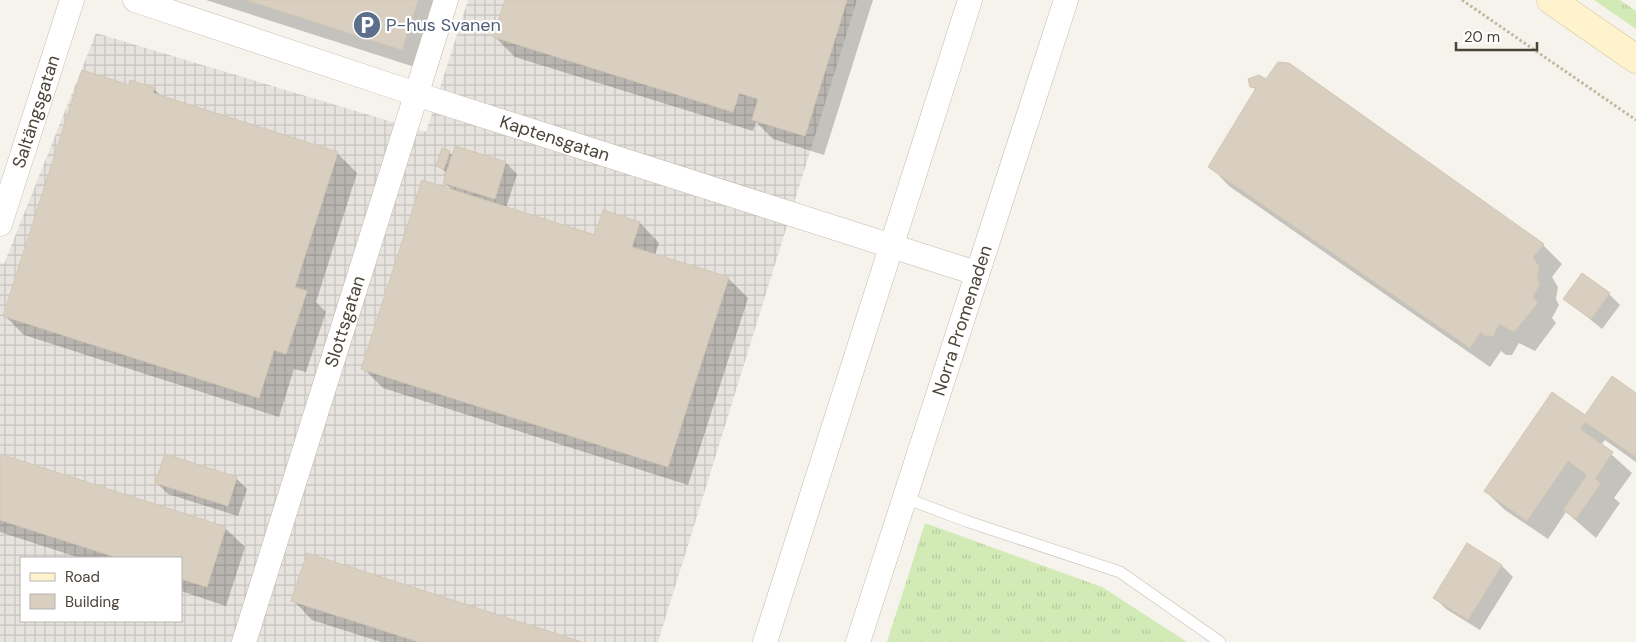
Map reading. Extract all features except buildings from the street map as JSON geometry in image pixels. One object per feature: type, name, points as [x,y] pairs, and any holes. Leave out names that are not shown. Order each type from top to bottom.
[{"type":"street","name":"Saltängsgatan","points":[[0,224],[72,0]]},
{"type":"street","name":"Kaptensgatan","points":[[135,0],[416,94],[976,274]]},
{"type":"street","name":"Slottsgatan","points":[[244,642],[303,460],[446,0]]},
{"type":"street","points":[[765,642],[970,0]]},
{"type":"street","name":"Norra Promenaden","points":[[858,642],[1066,0]]},
{"type":"street","points":[[1550,0],[1636,59]]},
{"type":"lane","points":[[905,498],[966,521],[1120,572],[1220,642]]},
{"type":"path","points":[[1462,0],[1636,120]]},
{"type":"shaded area","points":[[468,0],[857,0],[658,642],[0,642],[0,263],[4,264],[96,33],[426,132]]},
{"type":"green space","points":[[1594,0],[1620,0],[1636,11],[1636,29]]},
{"type":"green space","points":[[925,523],[1102,587],[1187,642],[887,642]]},
{"type":"place","name":"P-hus Svanen","points":[[367,25]]}]
